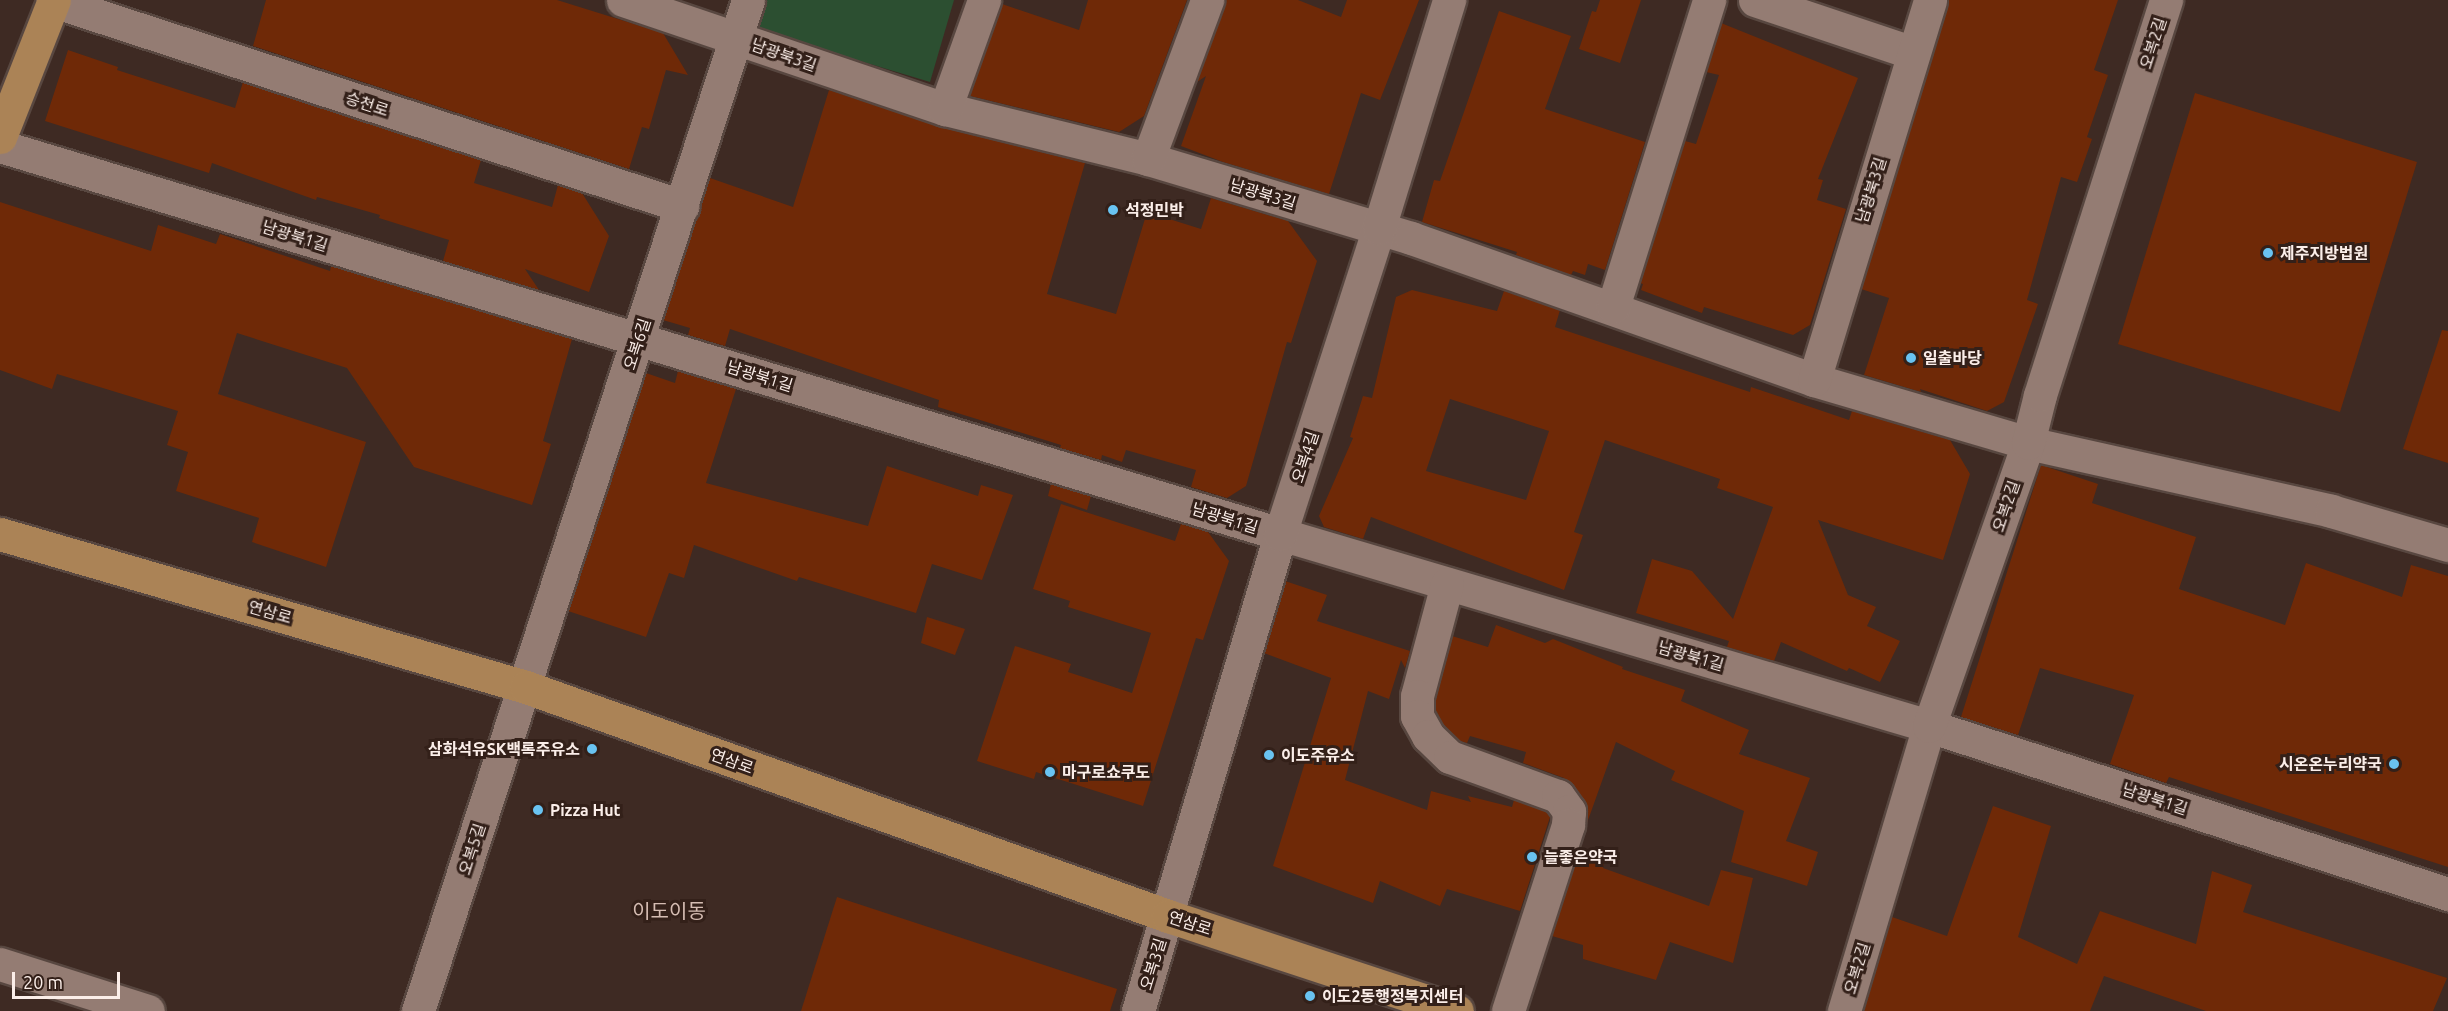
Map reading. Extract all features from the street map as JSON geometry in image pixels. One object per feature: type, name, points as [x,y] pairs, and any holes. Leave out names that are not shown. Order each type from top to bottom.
[{"type":"main road","name":"승천로","points":[[0,137],[53,1]]},
{"type":"main road","name":"연삼로","points":[[0,534],[526,687],[1168,916],[1457,1011]]},
{"type":"street","name":"남광북3길","points":[[623,0],[945,109],[1148,159],[1379,228],[1613,307],[1814,380],[2028,443],[2331,511],[2448,545]]},
{"type":"street","name":"오복6길","points":[[526,687],[748,0]]},
{"type":"street","points":[[945,109],[984,0]]},
{"type":"street","points":[[1148,159],[1207,0]]},
{"type":"street","name":"오복4길","points":[[1168,916],[1280,534],[1379,228],[1449,0]]},
{"type":"street","points":[[1613,307],[1708,0]]},
{"type":"street","points":[[1755,0],[1913,53]]},
{"type":"street","name":"남광북3길","points":[[1814,380],[1930,0]]},
{"type":"street","name":"오복2길","points":[[1844,1011],[1929,726],[2028,443],[2040,395],[2166,0]]},
{"type":"street","name":"승천로","points":[[53,1],[682,206]]},
{"type":"street","name":"남광북1길","points":[[0,146],[1446,584],[1929,726],[2448,894]]},
{"type":"street","points":[[1446,584],[1417,696],[1417,716],[1428,736],[1450,757],[1558,796],[1569,811],[1568,825],[1508,1011]]},
{"type":"street","name":"오복5길","points":[[418,1011],[526,687]]},
{"type":"street","name":"오복3길","points":[[1138,1011],[1168,916]]},
{"type":"street","points":[[0,964],[148,1011]]},
{"type":"green space","points":[[762,0],[954,0],[930,82],[754,29]]},
{"type":"building","points":[[266,0],[557,0],[663,33],[688,75],[666,70],[649,129],[642,127],[629,169],[253,46]]},
{"type":"building","points":[[1088,0],[1187,0],[1144,116],[1119,132],[970,96],[1002,4],[1079,30]]},
{"type":"building","points":[[1225,0],[1298,0],[1341,17],[1347,0],[1419,0],[1380,100],[1361,93],[1329,194],[1223,162],[1181,146],[1206,76],[1197,82]]},
{"type":"building","points":[[1600,0],[1641,0],[1620,63],[1579,49],[1592,11],[1596,12]]},
{"type":"building","points":[[1949,0],[2118,0],[2094,70],[2108,75],[2087,137],[2092,139],[2077,182],[2061,177],[2027,300],[2038,304],[2004,402],[1987,411],[1920,389],[1921,392],[1864,375],[1889,298],[1861,289]]},
{"type":"building","points":[[1499,11],[1571,36],[1545,109],[1645,142],[1605,270],[1588,264],[1585,275],[1573,271],[1571,275],[1516,255],[1517,252],[1422,222],[1434,180],[1440,181]]},
{"type":"building","points":[[1721,23],[1858,78],[1818,179],[1823,180],[1817,200],[1846,209],[1810,325],[1793,335],[1704,307],[1702,313],[1641,290],[1643,284],[1640,283],[1685,141],[1696,144],[1719,75],[1706,72]]},
{"type":"building","points":[[68,50],[118,67],[117,70],[235,108],[243,82],[481,160],[474,183],[552,207],[558,185],[582,193],[609,236],[589,292],[525,269],[539,290],[443,261],[449,240],[379,218],[380,215],[317,197],[316,200],[212,163],[209,173],[45,121]]},
{"type":"building","points":[[829,90],[940,127],[1085,163],[1047,294],[1116,314],[1147,212],[1201,229],[1211,198],[1288,221],[1317,261],[1291,343],[1287,342],[1246,486],[1227,498],[1191,487],[1196,470],[1126,450],[1122,462],[1102,455],[1101,460],[1060,448],[1061,445],[938,407],[939,400],[730,329],[725,346],[688,335],[690,328],[663,320],[710,178],[793,207]]},
{"type":"building","name":"제주지방법원","points":[[2195,93],[2417,162],[2340,412],[2118,344]]},
{"type":"building","points":[[0,202],[151,251],[158,225],[216,244],[220,234],[330,271],[331,266],[572,339],[543,441],[551,444],[532,505],[414,467],[347,368],[237,333],[218,394],[366,442],[326,567],[252,542],[259,518],[176,491],[188,452],[167,445],[178,411],[57,374],[52,389],[0,370]]},
{"type":"building","points":[[1412,290],[1497,311],[1504,291],[1560,310],[1555,327],[1750,392],[1751,387],[1849,420],[1852,411],[1950,440],[1970,474],[1943,560],[1818,520],[1848,595],[1876,607],[1867,626],[1900,641],[1880,682],[1849,668],[1847,671],[1781,642],[1774,661],[1727,647],[1729,641],[1636,613],[1652,559],[1692,571],[1733,619],[1773,507],[1717,488],[1720,479],[1605,440],[1574,532],[1583,535],[1564,590],[1371,517],[1363,539],[1324,527],[1319,516],[1353,438],[1350,437],[1363,396],[1372,398],[1396,297]],"holes":[[[1450,399],[1549,431],[1526,500],[1426,471]]]},
{"type":"building","points":[[2442,330],[2448,331],[2448,463],[2403,449]]},
{"type":"building","points":[[678,371],[736,389],[706,483],[868,526],[887,466],[978,496],[981,485],[1013,495],[982,580],[932,564],[916,613],[799,577],[797,581],[694,545],[684,578],[669,573],[646,637],[568,611],[646,373],[675,383]]},
{"type":"building","points":[[2041,465],[2098,484],[2092,503],[2196,537],[2179,589],[2285,625],[2306,563],[2402,597],[2411,565],[2448,576],[2448,867],[2169,777],[2166,783],[2110,764],[2134,695],[2040,668],[2018,735],[1961,717]]},
{"type":"building","points":[[1051,484],[1091,496],[1087,510],[1048,496]]},
{"type":"building","points":[[1061,504],[1175,541],[1181,524],[1208,532],[1229,561],[1203,640],[1196,638],[1143,806],[1036,772],[1034,779],[977,761],[1015,646],[1071,664],[1068,672],[1132,693],[1151,633],[1068,607],[1070,601],[1033,589]]},
{"type":"building","points":[[1285,581],[1327,595],[1317,621],[1410,651],[1405,668],[1401,660],[1389,699],[1368,691],[1345,780],[1427,810],[1431,791],[1471,802],[1468,796],[1512,807],[1514,800],[1546,812],[1550,817],[1520,911],[1447,889],[1440,906],[1380,881],[1373,903],[1273,866],[1331,678],[1264,653]]},
{"type":"building","points":[[927,617],[965,629],[955,655],[921,643]]},
{"type":"building","points":[[1496,625],[1545,643],[1553,639],[1623,667],[1622,669],[1685,690],[1681,701],[1749,730],[1739,754],[1810,778],[1786,841],[1818,852],[1807,886],[1731,862],[1744,811],[1671,780],[1675,771],[1616,742],[1587,823],[1584,801],[1573,785],[1564,778],[1523,763],[1526,752],[1470,736],[1467,743],[1460,741],[1443,724],[1436,711],[1436,698],[1452,636],[1488,647]]},
{"type":"building","points":[[1993,806],[2051,826],[2018,937],[2077,964],[2100,911],[2196,944],[2212,871],[2252,885],[2243,912],[2447,978],[2433,1011],[2206,1011],[2104,976],[2090,1011],[1864,1011],[1892,917],[1947,936]]},
{"type":"building","points":[[1579,852],[1604,861],[1603,868],[1709,906],[1721,870],[1753,878],[1733,963],[1670,942],[1656,980],[1583,959],[1583,945],[1552,936]]},
{"type":"building","points":[[837,897],[1117,989],[1110,1011],[801,1011]]},
{"type":"place","name":"석정민박","points":[[1113,210]]},
{"type":"place","name":"제주지방법원","points":[[2268,253]]},
{"type":"place","name":"일출바당","points":[[1911,358]]},
{"type":"place","name":"삼화석유SK백록주유소","points":[[592,749]]},
{"type":"place","name":"이도주유소","points":[[1269,755]]},
{"type":"place","name":"시온온누리약국","points":[[2394,764]]},
{"type":"place","name":"마구로쇼쿠도","points":[[1050,772]]},
{"type":"place","name":"Pizza Hut","points":[[538,810]]},
{"type":"place","name":"늘좋은약국","points":[[1532,857]]},
{"type":"place","name":"이도2동행정복지센터","points":[[1310,996]]},
{"type":"district","name":"이도이동","points":[[669,910]]}]
